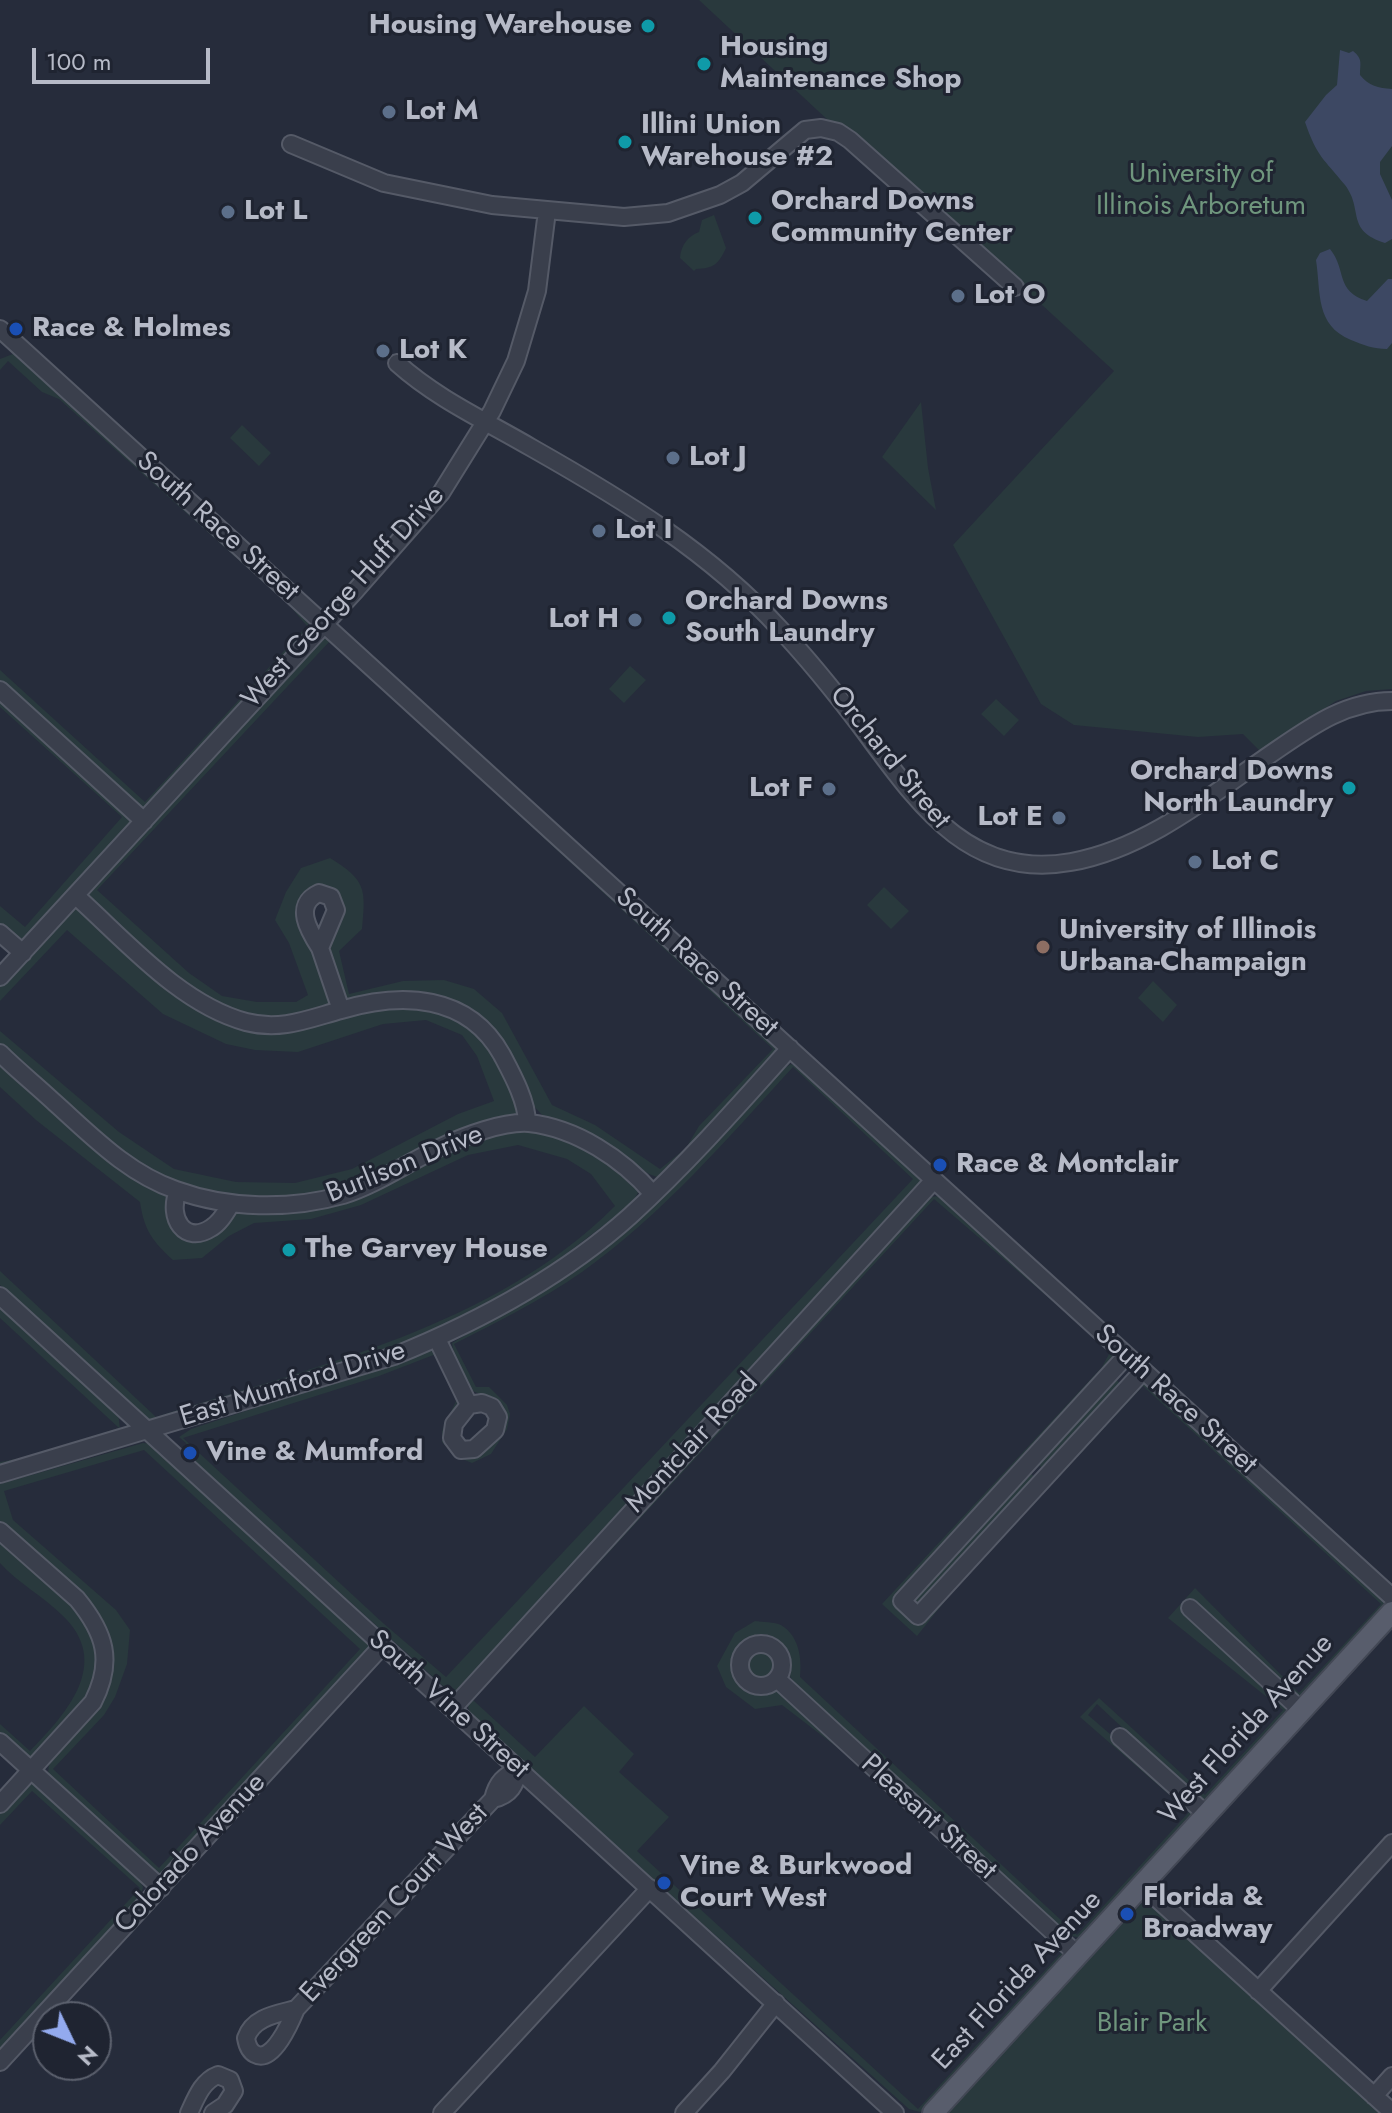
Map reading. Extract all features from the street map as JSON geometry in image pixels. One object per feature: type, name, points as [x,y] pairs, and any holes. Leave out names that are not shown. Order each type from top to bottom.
[{"type":"main road","name":"West Florida Avenue","points":[[1143,1886],[1392,1612]]},
{"type":"main road","name":"East Florida Avenue","points":[[933,2113],[1143,1886]]},
{"type":"street","points":[[291,144],[384,183],[492,205],[624,217],[668,213],[700,204],[742,183],[805,130],[821,128],[838,132],[867,154],[1015,287]]},
{"type":"street","name":"West George Huff Drive","points":[[0,977],[441,493],[485,423],[516,361],[542,262],[547,211]]},
{"type":"street","name":"South Race Street","points":[[3,338],[323,624],[1392,1597]]},
{"type":"street","name":"Orchard Street","points":[[397,363],[440,396],[627,503],[696,552],[766,615],[809,661],[935,820],[971,846],[1012,862],[1049,865],[1110,851],[1199,804],[1329,715],[1370,702],[1392,701]]},
{"type":"street","points":[[0,690],[144,821]]},
{"type":"street","points":[[76,896],[186,995],[226,1016],[270,1026],[288,1026],[387,1000],[409,1000],[435,1003],[468,1017],[492,1038],[525,1108],[527,1123]]},
{"type":"street","points":[[0,933],[23,953]]},
{"type":"street","points":[[320,948],[341,1010]]},
{"type":"street","name":"East Mumford Drive","points":[[0,1474],[394,1356],[437,1339],[527,1290],[629,1217],[681,1167],[790,1048]]},
{"type":"street","name":"Burlison Drive","points":[[0,1053],[116,1157],[158,1183],[231,1204],[287,1204],[343,1194],[365,1187],[469,1135],[527,1123],[583,1140],[601,1149],[637,1176],[653,1194]]},
{"type":"street","name":"Montclair Road","points":[[453,1708],[934,1180]]},
{"type":"street","points":[[178,1191],[173,1204],[174,1217],[182,1228],[195,1233],[209,1230],[224,1216],[231,1204]]},
{"type":"street","name":"South Vine Street","points":[[0,1296],[895,2113]]},
{"type":"street","points":[[437,1339],[469,1405]]},
{"type":"street","points":[[1126,1356],[902,1601],[918,1616],[1143,1371]]},
{"type":"street","points":[[1028,1464],[1044,1479]]},
{"type":"street","points":[[0,1531],[77,1599],[97,1626],[105,1652],[103,1678],[93,1702],[0,1804]]},
{"type":"street","points":[[1190,1608],[1302,1711]]},
{"type":"street","name":"Colorado Avenue","points":[[0,2062],[382,1646]]},
{"type":"street","name":"Pleasant Street","points":[[777,1679],[1079,1956]]},
{"type":"street","points":[[1120,1737],[1207,1815]]},
{"type":"street","points":[[0,1742],[161,1888]]},
{"type":"street","name":"Evergreen Court West","points":[[296,2009],[493,1799],[504,1797],[516,1785],[519,1769]]},
{"type":"street","points":[[1258,1991],[1392,1843]]},
{"type":"street","points":[[1143,1886],[1392,2112]]},
{"type":"street","points":[[442,2113],[650,1888]]},
{"type":"street","points":[[684,2113],[776,2003]]},
{"type":"street","points":[[189,2113],[202,2087],[211,2078],[223,2076],[230,2080],[234,2091],[225,2105],[213,2113]]},
{"type":"street","points":[[1374,2096],[1392,2076]]},
{"type":"green space","name":"University of Illinois Arboretum","points":[[699,0],[1392,0],[1392,689],[1366,691],[1336,701],[1260,751],[1243,734],[1198,737],[1074,725],[1041,704],[953,545],[1114,371],[860,138],[845,127],[831,123]]},
{"type":"green space","points":[[714,215],[726,248],[715,264],[694,271],[680,258],[682,249],[688,239],[699,232],[702,220]]},
{"type":"green space","points":[[13,354],[20,356],[308,619],[308,633],[144,809],[0,682],[0,670],[145,802],[307,626],[289,605],[59,399],[42,392],[8,361],[0,370],[0,359]]},
{"type":"green space","points":[[921,402],[928,468],[936,510],[882,457]]},
{"type":"green space","points":[[242,425],[271,453],[259,466],[230,438]]},
{"type":"green space","points":[[329,637],[778,1046],[773,1057],[661,1176],[649,1174],[599,1141],[544,1117],[528,1100],[491,1027],[474,1011],[451,1002],[345,1002],[328,947],[342,899],[327,885],[313,888],[305,895],[331,994],[331,1008],[291,1020],[244,1018],[178,981],[89,900],[89,889],[320,641]],"holes":[[[330,641],[773,1049],[699,1126],[686,1148],[660,1169],[595,1125],[552,1105],[502,1013],[474,989],[444,980],[403,981],[349,994],[339,951],[362,929],[363,895],[351,873],[330,858],[301,868],[286,892],[275,920],[289,943],[308,995],[296,1002],[257,1002],[222,996],[189,973],[97,890]]]},
{"type":"green space","points":[[630,666],[646,680],[624,703],[609,689]]},
{"type":"green space","points":[[0,696],[131,818],[132,825],[27,939],[20,940],[0,926],[0,906],[25,927],[122,817],[0,707]]},
{"type":"green space","points":[[996,699],[1019,720],[1004,736],[981,714]]},
{"type":"green space","points":[[884,887],[909,911],[891,929],[867,905]]},
{"type":"green space","points":[[73,909],[82,909],[194,1009],[238,1025],[404,1003],[451,1014],[476,1032],[504,1070],[518,1105],[517,1113],[331,1192],[298,1198],[224,1196],[166,1180],[129,1159],[0,1047],[0,1031],[119,1132],[174,1169],[236,1182],[295,1183],[352,1169],[458,1114],[494,1101],[477,1056],[462,1035],[426,1020],[383,1024],[298,1052],[255,1050],[226,1044],[163,1014],[67,930],[0,1001],[0,985]]},
{"type":"green space","points":[[1153,981],[1177,1005],[1163,1022],[1138,998]]},
{"type":"green space","points":[[0,1058],[165,1193],[168,1198],[167,1211],[186,1237],[242,1210],[296,1207],[464,1140],[523,1128],[587,1143],[640,1189],[616,1216],[554,1263],[462,1318],[323,1371],[153,1423],[0,1285],[0,1271],[156,1417],[338,1360],[458,1313],[514,1283],[567,1248],[615,1206],[591,1174],[567,1159],[518,1145],[468,1155],[361,1205],[311,1219],[254,1223],[229,1236],[202,1258],[173,1260],[150,1235],[140,1202],[36,1120],[0,1087]]},
{"type":"green space","points":[[791,1064],[803,1068],[921,1182],[453,1695],[188,1455],[186,1443],[179,1437],[191,1429],[431,1350],[442,1355],[459,1395],[448,1437],[463,1456],[480,1452],[495,1439],[505,1413],[497,1399],[475,1392],[466,1384],[452,1343],[560,1279],[638,1220]],"holes":[[[793,1067],[913,1179],[446,1677],[383,1623],[183,1438],[379,1376],[436,1354],[457,1399],[442,1431],[442,1442],[455,1456],[472,1463],[491,1454],[507,1429],[510,1414],[507,1405],[489,1387],[476,1387],[454,1344],[551,1292],[611,1250],[693,1175]]]},
{"type":"green space","points":[[939,1196],[947,1201],[1114,1352],[1109,1368],[894,1603],[917,1623],[1140,1381],[1145,1381],[1385,1601],[1385,1605],[1307,1695],[1299,1696],[1201,1609],[1294,1709],[1208,1801],[1201,1801],[1097,1704],[1088,1715],[1199,1811],[1081,1938],[1067,1935],[797,1687],[790,1676],[790,1653],[782,1643],[764,1634],[748,1639],[737,1656],[734,1668],[747,1688],[768,1693],[783,1691],[1067,1955],[920,2112],[909,2109],[470,1715],[467,1702],[919,1205],[930,1197]],"holes":[[[934,1199],[1106,1347],[1109,1354],[1102,1367],[882,1604],[917,1636],[953,1591],[1143,1386],[1381,1604],[1299,1693],[1195,1588],[1168,1618],[1283,1710],[1205,1795],[1099,1698],[1080,1717],[1189,1812],[1077,1935],[800,1677],[798,1648],[787,1630],[778,1624],[755,1621],[735,1633],[717,1666],[726,1687],[755,1709],[782,1705],[846,1754],[1061,1953],[918,2109],[637,1851],[669,1817],[619,1772],[634,1754],[584,1706],[535,1757],[473,1700]]]},
{"type":"green space","points":[[0,1303],[118,1411],[120,1430],[0,1467],[0,1462],[27,1457],[119,1428],[0,1318]]},
{"type":"green space","points":[[1115,1378],[1121,1385],[1044,1469],[1037,1464]]},
{"type":"green space","points":[[143,1443],[153,1444],[369,1644],[370,1648],[162,1875],[157,1874],[49,1777],[49,1767],[57,1750],[93,1713],[104,1627],[97,1613],[73,1585],[0,1524],[0,1484]],"holes":[[[144,1450],[360,1649],[159,1868],[53,1769],[104,1715],[115,1697],[127,1664],[130,1630],[116,1610],[13,1520],[4,1491]]]},
{"type":"green space","points":[[1026,1474],[1035,1477],[920,1606],[910,1602]]},
{"type":"green space","points":[[0,1537],[78,1606],[93,1628],[97,1647],[97,1668],[88,1698],[31,1760],[0,1737],[0,1724],[30,1751],[57,1721],[79,1687],[84,1669],[84,1651],[77,1633],[62,1615],[0,1563]]},
{"type":"green space","points":[[763,1648],[774,1653],[779,1664],[774,1675],[763,1680],[752,1675],[747,1664],[752,1653]]},
{"type":"green space","points":[[34,1783],[140,1880],[143,1887],[140,1899],[47,2001],[36,2001],[140,1888],[32,1791],[0,1825],[0,1814]]},
{"type":"green space","name":"Blair Park","points":[[1143,1902],[1152,1902],[1385,2113],[945,2113]]},
{"type":"green space","points":[[32,2005],[32,2017],[0,2052],[0,2040]]},
{"type":"water","points":[[1340,50],[1353,51],[1358,56],[1360,75],[1367,82],[1392,89],[1392,146],[1380,162],[1380,174],[1392,200],[1392,239],[1385,243],[1373,238],[1360,226],[1351,194],[1317,150],[1305,122],[1337,85]]},
{"type":"water","points":[[1330,249],[1346,286],[1357,297],[1367,301],[1388,279],[1392,279],[1392,343],[1387,349],[1369,346],[1339,334],[1325,317],[1316,260],[1320,253]]},
{"type":"place","name":"Housing Warehouse","points":[[648,26]]},
{"type":"place","name":"Housing Maintenance Shop","points":[[704,64]]},
{"type":"place","name":"Lot M","points":[[389,112]]},
{"type":"place","name":"Illini Union Warehouse #2","points":[[625,142]]},
{"type":"place","name":"Lot L","points":[[228,212]]},
{"type":"place","name":"Orchard Downs Community Center","points":[[755,218]]},
{"type":"place","name":"Lot O","points":[[958,296]]},
{"type":"place","name":"Race & Holmes","points":[[16,329]]},
{"type":"place","name":"Lot K","points":[[383,351]]},
{"type":"place","name":"Lot J","points":[[673,458]]},
{"type":"place","name":"Lot I","points":[[599,531]]},
{"type":"place","name":"Orchard Downs South Laundry","points":[[669,618]]},
{"type":"place","name":"Lot H","points":[[635,620]]},
{"type":"place","name":"Orchard Downs North Laundry","points":[[1349,788]]},
{"type":"place","name":"Lot F","points":[[829,789]]},
{"type":"place","name":"Lot E","points":[[1059,818]]},
{"type":"place","name":"Lot C","points":[[1195,862]]},
{"type":"place","name":"University of Illinois Urbana-Champaign","points":[[1043,947]]},
{"type":"place","name":"Race & Montclair","points":[[940,1165]]},
{"type":"place","name":"The Garvey House","points":[[289,1250]]},
{"type":"place","name":"Vine & Mumford","points":[[190,1453]]},
{"type":"place","name":"Vine & Burkwood Court West","points":[[664,1883]]},
{"type":"place","name":"Florida & Broadway","points":[[1127,1914]]}]
